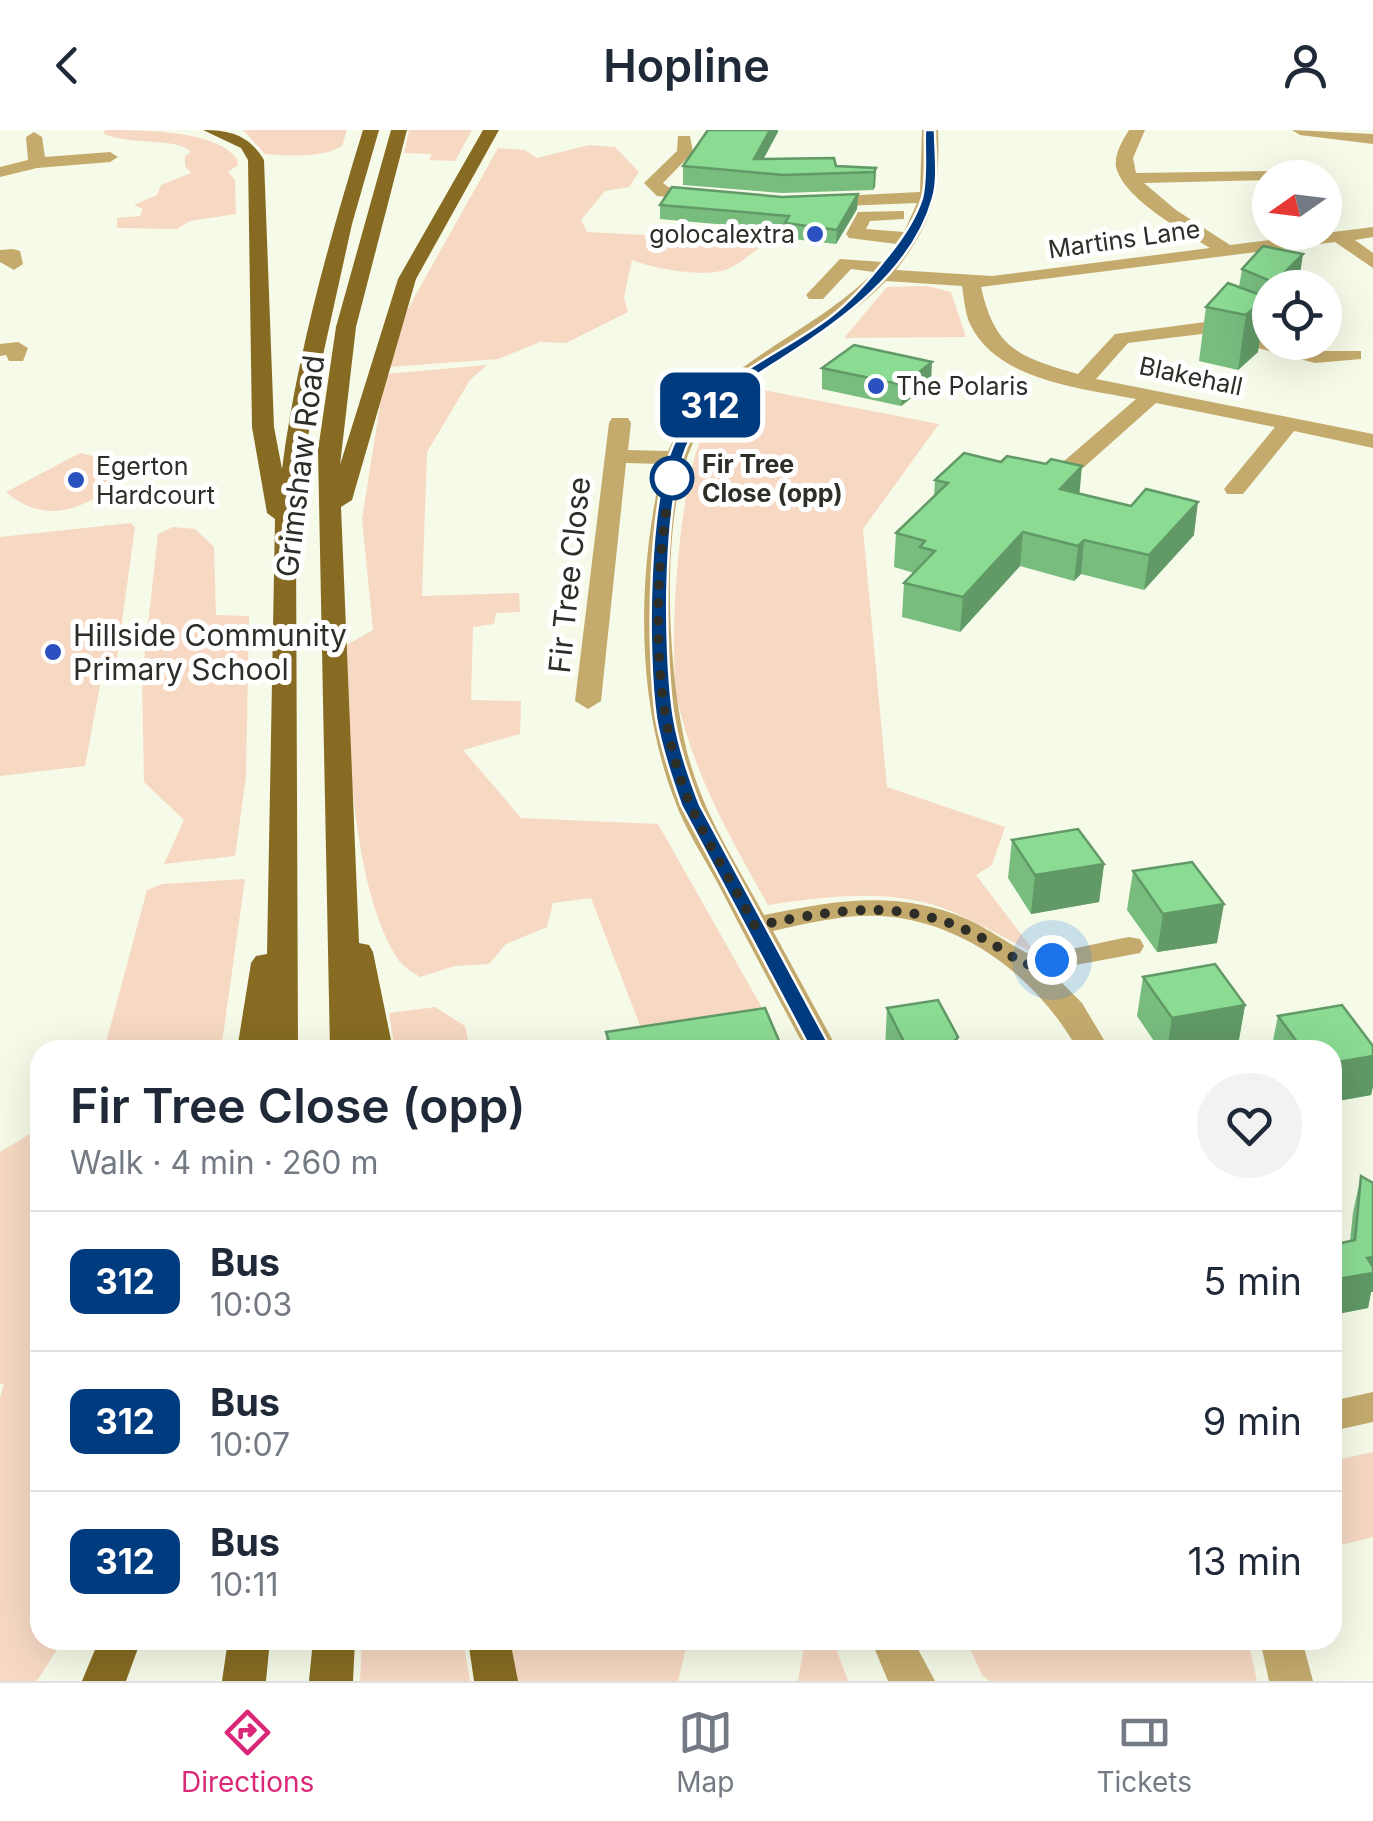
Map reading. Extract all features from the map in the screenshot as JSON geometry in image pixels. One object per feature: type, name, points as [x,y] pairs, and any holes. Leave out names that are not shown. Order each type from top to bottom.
[{"type":"main road","points":[[210,130],[248,145],[256,160],[263,428],[284,542]]},
{"type":"main road","name":"Grimshaw Road","points":[[282,1040],[284,542],[301,406],[343,224],[371,130]]},
{"type":"main road","name":"Grimshaw Road","points":[[346,1040],[329,450],[346,327],[399,130]]},
{"type":"main road","points":[[330,542],[378,368],[407,280],[491,130]]},
{"type":"main road","points":[[342,871],[374,1040]]},
{"type":"main road","points":[[255,1040],[282,876]]},
{"type":"main road","points":[[104,1681],[116,1650]]},
{"type":"main road","points":[[244,1681],[248,1650]]},
{"type":"main road","points":[[332,1681],[334,1650]]},
{"type":"main road","points":[[491,1650],[496,1681]]},
{"type":"street","points":[[817,1040],[690,805],[665,717],[660,577],[675,458],[686,433],[711,404],[742,378],[833,321],[884,271],[924,206],[930,130]]},
{"type":"street","points":[[1137,130],[1125,156],[1125,167],[1143,193],[1227,251]]},
{"type":"street","points":[[1300,130],[1373,139]]},
{"type":"street","points":[[35,137],[37,163]]},
{"type":"street","points":[[659,152],[684,146],[653,183],[655,188],[674,195],[728,198]]},
{"type":"street","points":[[0,172],[37,163],[114,157]]},
{"type":"street","points":[[1132,178],[1252,175]]},
{"type":"street","points":[[799,202],[924,206]]},
{"type":"street","points":[[907,238],[855,234],[864,216],[924,206]]},
{"type":"street","name":"Martins Lane","points":[[1342,236],[1373,232]]},
{"type":"street","points":[[1342,239],[1373,262]]},
{"type":"street","name":"Martins Lane","points":[[816,296],[847,263],[971,283],[1252,248]]},
{"type":"street","name":"Blakehall","points":[[971,283],[979,323],[1000,349],[1031,367],[1082,382],[1373,441]]},
{"type":"street","name":"Blakehall","points":[[1082,382],[1122,338],[1220,326],[1260,343],[1315,357],[1354,355]]},
{"type":"street","points":[[1057,479],[1152,396]]},
{"type":"street","name":"Fir Tree Close","points":[[588,701],[620,423]]},
{"type":"street","points":[[1235,489],[1289,424]]},
{"type":"street","name":"Fir Tree Close","points":[[614,456],[675,458]]},
{"type":"street","points":[[755,926],[839,909],[880,907],[958,926],[1000,948],[1064,1000],[1088,1040]]},
{"type":"street","points":[[1024,965],[1129,946]]},
{"type":"street","points":[[1342,1414],[1373,1407]]},
{"type":"street","points":[[895,1650],[913,1681]]},
{"type":"street","points":[[1283,1650],[1291,1681]]},
{"type":"shaded area","points":[[106,130],[178,134],[227,149],[238,165],[228,172],[235,180],[236,214],[190,221],[177,229],[117,228],[117,218],[140,216],[143,209],[134,205],[157,195],[161,185],[191,173],[185,166],[185,156],[191,152],[175,145],[113,137],[103,133]]},
{"type":"shaded area","points":[[243,130],[347,130],[342,146],[334,150],[294,156],[265,154]]},
{"type":"shaded area","points":[[409,130],[472,130],[455,161],[429,160],[432,154],[404,153]]},
{"type":"shaded area","points":[[589,145],[615,147],[639,172],[629,187],[605,191],[581,220],[587,232],[769,241],[718,272],[680,271],[632,260],[624,297],[628,312],[566,343],[540,342],[498,359],[389,367],[406,312],[498,148],[525,150],[537,158]]},
{"type":"shaded area","points":[[928,286],[951,292],[966,337],[844,338],[887,287]]},
{"type":"shaded area","points":[[487,365],[470,380],[427,452],[422,596],[519,593],[520,612],[496,613],[494,624],[473,627],[471,700],[521,701],[520,734],[463,750],[521,818],[658,824],[778,1036],[646,1040],[591,898],[553,903],[547,927],[506,944],[489,964],[455,966],[420,977],[399,961],[381,927],[361,850],[350,764],[343,647],[373,630],[362,519],[385,374]]},
{"type":"shaded area","points":[[748,387],[939,424],[863,529],[887,787],[1005,827],[992,865],[976,875],[1036,954],[953,912],[908,899],[861,896],[768,905],[728,832],[694,756],[678,702],[675,605],[682,523],[696,453],[709,424]]},
{"type":"shaded area","name":"Egerton Hardcourt","points":[[80,453],[144,468],[94,499],[60,510],[25,504],[6,492]]},
{"type":"shaded area","name":"Hillside Community Primary School","points":[[131,523],[135,527],[116,666],[102,675],[85,766],[0,776],[0,537]]},
{"type":"shaded area","points":[[173,527],[195,529],[214,547],[216,615],[249,616],[246,777],[235,856],[164,864],[184,820],[144,782],[142,679],[158,534]]},
{"type":"shaded area","points":[[245,879],[222,1040],[107,1040],[147,890],[162,884]]},
{"type":"shaded area","points":[[435,1007],[465,1026],[468,1040],[393,1040],[389,1013]]},
{"type":"shaded area","points":[[30,1134],[30,1650],[57,1650],[37,1681],[0,1681],[0,1398],[4,1384],[0,1384],[0,1152]]},
{"type":"shaded area","points":[[1373,1452],[1373,1537],[1342,1545],[1342,1459]]},
{"type":"shaded area","points":[[362,1650],[465,1650],[470,1681],[360,1681]]},
{"type":"shaded area","points":[[505,1650],[686,1650],[678,1681],[510,1681]]},
{"type":"shaded area","points":[[803,1650],[837,1650],[848,1681],[798,1681]]},
{"type":"shaded area","points":[[971,1650],[1250,1650],[1257,1681],[990,1681],[982,1675]]},
{"type":"building","points":[[708,130],[770,130],[754,159],[834,158],[836,166],[876,168],[874,172],[783,175],[683,166]]},
{"type":"building","points":[[672,187],[782,197],[858,194],[837,230],[785,223],[789,216],[660,205]]},
{"type":"building","points":[[1259,250],[1303,254],[1287,270],[1252,270],[1252,273],[1242,269]]},
{"type":"building","points":[[1228,283],[1252,292],[1252,310],[1246,315],[1206,307]]},
{"type":"building","points":[[854,345],[932,362],[903,385],[822,368]]},
{"type":"building","points":[[964,453],[1001,462],[1007,456],[1082,466],[1060,489],[1131,506],[1146,489],[1198,502],[1149,555],[1084,540],[1078,546],[1023,532],[963,597],[904,583],[935,551],[920,547],[925,541],[896,533],[948,483],[935,480]]},
{"type":"building","points":[[1078,829],[1104,864],[1035,875],[1012,840]]},
{"type":"building","points":[[1192,862],[1224,904],[1163,914],[1133,871]]},
{"type":"building","points":[[1215,964],[1245,1005],[1172,1018],[1143,977]]},
{"type":"building","points":[[938,1000],[958,1037],[903,1040],[887,1008]]},
{"type":"building","points":[[1342,1005],[1373,1046],[1373,1056],[1342,1061],[1342,1040],[1296,1040],[1278,1016]]},
{"type":"building","points":[[765,1008],[779,1040],[609,1040],[606,1032]]},
{"type":"building","points":[[1361,1176],[1373,1183],[1373,1257],[1367,1258],[1373,1273],[1342,1278],[1342,1243],[1355,1240]]},
{"type":"bus line","name":"312","points":[[817,1040],[690,805],[676,766],[665,717],[660,651],[660,577],[666,510],[675,458],[686,433],[711,404],[742,378],[833,321],[865,294],[910,236],[928,197],[930,130]]},
{"type":"place","name":"golocalextra","points":[[815,234]]},
{"type":"place","name":"The Polaris","points":[[876,386]]},
{"type":"place","name":"Fir Tree Close (opp)","points":[[672,478]]},
{"type":"place","name":"Egerton Hardcourt","points":[[76,480]]},
{"type":"place","name":"Hillside Community Primary School","points":[[53,652]]},
{"type":"route","points":[[672,478],[660,577],[665,717],[690,805],[755,926],[839,909],[880,907],[958,926],[1024,965],[1052,960]]}]
